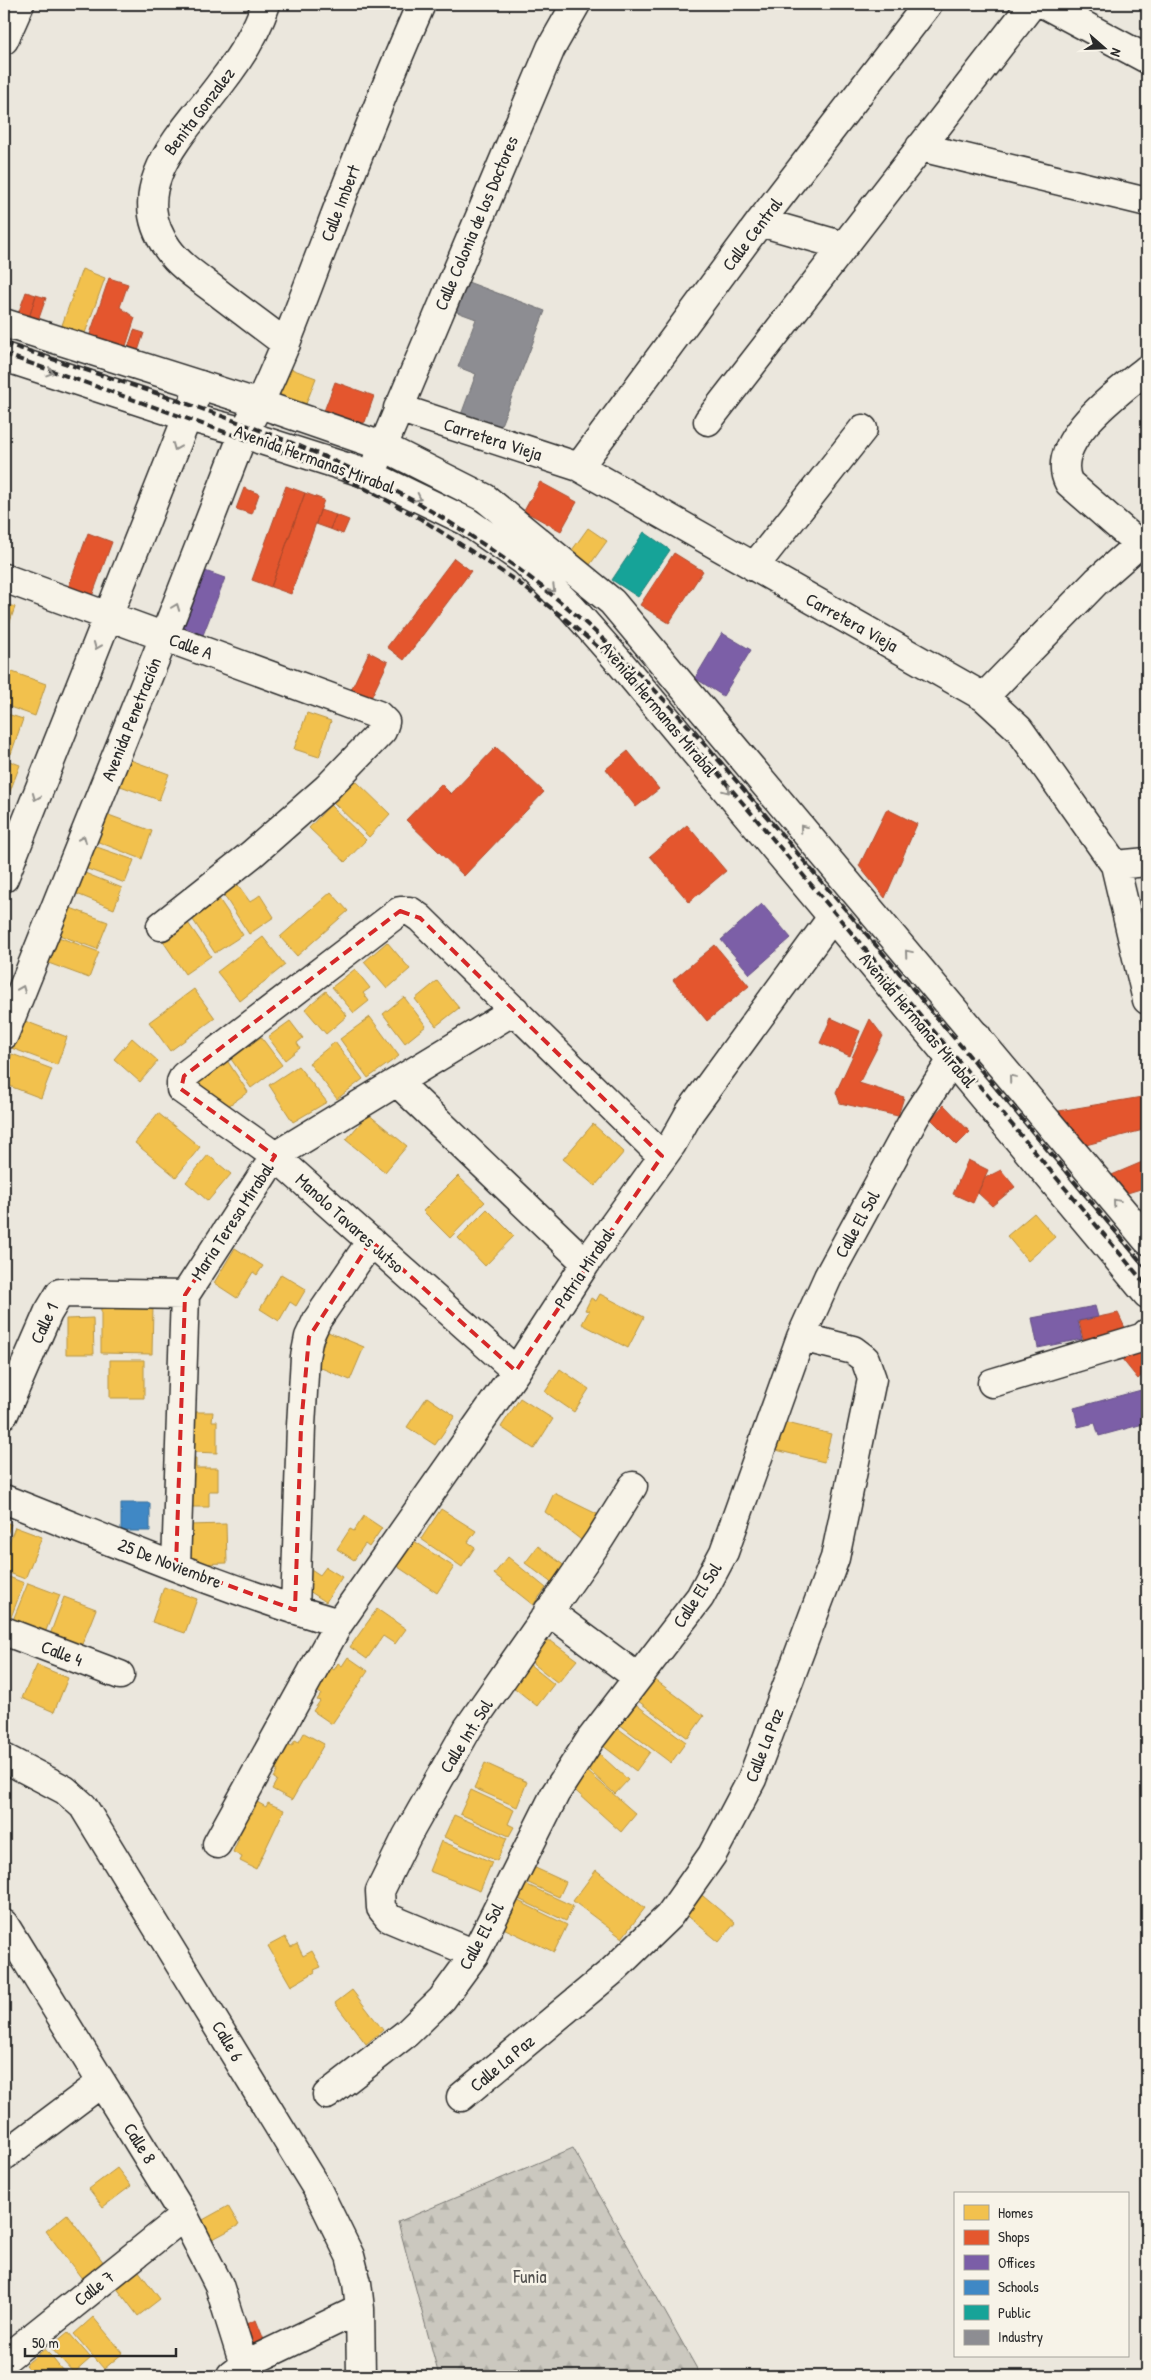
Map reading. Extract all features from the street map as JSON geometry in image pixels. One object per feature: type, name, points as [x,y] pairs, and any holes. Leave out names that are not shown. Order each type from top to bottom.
[{"type":"street","points":[[4,40],[20,4]]},
{"type":"street","name":"Benita Gonzalez","points":[[266,4],[235,63],[170,148],[159,166],[154,187],[153,207],[156,225],[167,248],[185,267],[286,344]]},
{"type":"street","name":"Calle Imbert","points":[[260,404],[286,344],[382,95],[421,4]]},
{"type":"street","name":"Calle Colonia de los Doctores","points":[[371,475],[551,48],[576,4]]},
{"type":"street","name":"Calle Central","points":[[579,466],[760,222],[928,4]]},
{"type":"street","points":[[708,421],[1032,4]]},
{"type":"street","points":[[1044,4],[1147,59]]},
{"type":"street","points":[[920,147],[1147,202]]},
{"type":"street","points":[[760,222],[844,246]]},
{"type":"street","name":"Avenida Hermanas Mirabal","points":[[4,323],[260,404],[382,446],[484,498],[612,602],[1147,1240]]},
{"type":"street","name":"Avenida Hermanas Mirabal","points":[[4,357],[188,417],[244,432],[261,440],[371,475],[466,521],[524,561],[572,608],[622,665],[1147,1294]]},
{"type":"street","points":[[984,697],[1097,581],[1143,542],[1069,483],[1064,474],[1068,451],[1088,422],[1101,406],[1147,369]]},
{"type":"street","points":[[4,878],[200,385]]},
{"type":"street","name":"Avenida Penetración","points":[[4,1035],[244,432],[260,404]]},
{"type":"street","name":"Carretera Vieja","points":[[398,408],[579,466],[984,697],[1019,730],[1115,865],[1147,1000]]},
{"type":"street","points":[[754,567],[863,429]]},
{"type":"street","name":"Calle A","points":[[4,578],[378,715],[385,722],[382,731],[327,788],[252,854],[161,926]]},
{"type":"street","points":[[1115,865],[1147,862]]},
{"type":"street","name":"Manolo Tavares Jutso","points":[[515,1010],[420,918],[410,912],[400,911],[184,1076],[181,1082],[181,1089],[274,1156],[516,1371]]},
{"type":"street","name":"Patria Mirabal","points":[[217,1844],[339,1623],[516,1371],[586,1263],[667,1150],[690,1112],[837,922]]},
{"type":"street","points":[[515,1010],[667,1150]]},
{"type":"street","name":"Maria Teresa Mirabal","points":[[176,1566],[185,1295],[274,1156],[515,1010]]},
{"type":"street","name":"Calle El Sol","points":[[328,2095],[414,2026],[442,1999],[475,1954],[555,1794],[590,1740],[700,1597],[724,1552],[801,1337],[828,1277],[915,1117],[952,1060],[976,1036]]},
{"type":"street","points":[[398,1082],[586,1263]]},
{"type":"street","points":[[295,1610],[301,1426],[305,1358],[309,1337],[317,1320],[371,1241]]},
{"type":"street","name":"Calle 1","points":[[4,1414],[48,1313],[60,1293],[185,1295]]},
{"type":"street","points":[[992,1383],[1144,1336],[1147,1333]]},
{"type":"street","name":"Calle La Paz","points":[[461,2097],[610,1972],[669,1916],[712,1855],[752,1779],[834,1558],[872,1379],[865,1359],[853,1350],[801,1337]]},
{"type":"street","name":"Calle Int. Sol","points":[[475,1954],[389,1918],[381,1908],[380,1891],[407,1836],[468,1728],[599,1540],[633,1486]]},
{"type":"street","name":"25 De Noviembre","points":[[4,1499],[176,1566],[295,1610],[339,1623]]},
{"type":"street","points":[[548,1611],[637,1677]]},
{"type":"street","name":"Calle 4","points":[[4,1631],[120,1675]]},
{"type":"street","name":"Calle 6","points":[[4,1758],[65,1790],[83,1806],[317,2189],[350,2256],[357,2283],[360,2309],[361,2376]]},
{"type":"street","name":"Calle 8","points":[[4,1924],[59,2010],[184,2216],[219,2285],[239,2372]]},
{"type":"street","points":[[4,2156],[102,2082]]},
{"type":"street","name":"Calle 7","points":[[4,2360],[184,2216]]},
{"type":"street","points":[[239,2372],[360,2309]]},
{"type":"highlighted area","points":[[400,911],[420,918],[662,1156],[516,1371],[371,1241],[309,1337],[301,1426],[295,1610],[176,1566],[185,1295],[275,1156],[181,1089],[184,1076]]},
{"type":"green space","name":"Funia","points":[[573,2148],[701,2376],[439,2376],[398,2222]]},
{"type":"building: Homes","points":[[82,269],[105,278],[84,336],[61,328]]},
{"type":"building: Homes","points":[[286,367],[316,378],[304,409],[274,397]]},
{"type":"building: Homes","points":[[588,528],[607,541],[589,566],[570,553]]},
{"type":"building: Homes","points":[[4,603],[15,607],[4,639]]},
{"type":"building: Homes","points":[[4,669],[46,684],[35,716],[4,705]]},
{"type":"building: Homes","points":[[4,713],[23,719],[11,754],[4,751]]},
{"type":"building: Homes","points":[[307,713],[331,721],[319,757],[294,749]]},
{"type":"building: Homes","points":[[125,758],[169,774],[159,800],[115,784]]},
{"type":"building: Homes","points":[[4,759],[20,765],[6,802],[4,801]]},
{"type":"building: Homes","points":[[355,780],[390,814],[369,837],[333,802]]},
{"type":"building: Homes","points":[[330,805],[366,840],[345,862],[309,828]]},
{"type":"building: Homes","points":[[106,814],[152,831],[142,859],[96,841]]},
{"type":"building: Homes","points":[[91,845],[134,860],[125,883],[82,867]]},
{"type":"building: Homes","points":[[80,871],[122,888],[114,909],[72,892]]},
{"type":"building: Homes","points":[[238,885],[250,902],[260,895],[274,917],[249,934],[223,894]]},
{"type":"building: Homes","points":[[331,892],[348,911],[297,956],[280,937]]},
{"type":"building: Homes","points":[[219,899],[243,935],[215,953],[191,917]]},
{"type":"building: Homes","points":[[65,906],[108,922],[97,949],[54,933]]},
{"type":"building: Homes","points":[[186,920],[211,956],[185,974],[160,937]]},
{"type":"building: Homes","points":[[53,935],[99,952],[89,978],[43,961]]},
{"type":"building: Homes","points":[[263,937],[285,965],[240,1001],[217,972]]},
{"type":"building: Homes","points":[[387,942],[410,969],[387,989],[364,962]]},
{"type":"building: Homes","points":[[355,969],[370,988],[363,993],[369,1001],[354,1013],[332,987]]},
{"type":"building: Homes","points":[[437,981],[459,1008],[436,1026],[415,999]]},
{"type":"building: Homes","points":[[194,989],[215,1018],[170,1051],[149,1022]]},
{"type":"building: Homes","points":[[326,991],[347,1016],[326,1034],[305,1009]]},
{"type":"building: Homes","points":[[404,997],[426,1026],[405,1043],[383,1014]]},
{"type":"building: Homes","points":[[370,1017],[399,1056],[368,1078],[340,1039]]},
{"type":"building: Homes","points":[[17,1018],[67,1037],[57,1065],[6,1046]]},
{"type":"building: Homes","points":[[290,1021],[303,1038],[297,1043],[300,1048],[285,1060],[268,1037]]},
{"type":"building: Homes","points":[[261,1037],[282,1065],[251,1088],[231,1059]]},
{"type":"building: Homes","points":[[132,1038],[158,1061],[140,1082],[114,1059]]},
{"type":"building: Homes","points":[[335,1042],[363,1079],[337,1099],[309,1063]]},
{"type":"building: Homes","points":[[12,1054],[52,1069],[41,1098],[4,1084],[4,1076]]},
{"type":"building: Homes","points":[[226,1059],[248,1092],[218,1113],[188,1088]]},
{"type":"building: Homes","points":[[298,1066],[327,1102],[293,1122],[269,1085]]},
{"type":"building: Homes","points":[[158,1113],[200,1147],[176,1177],[135,1143]]},
{"type":"building: Homes","points":[[368,1114],[407,1146],[385,1172],[346,1140]]},
{"type":"building: Homes","points":[[593,1124],[624,1152],[595,1186],[563,1159]]},
{"type":"building: Homes","points":[[208,1155],[231,1174],[208,1201],[186,1182]]},
{"type":"building: Homes","points":[[458,1176],[485,1202],[450,1238],[423,1211]]},
{"type":"building: Homes","points":[[487,1209],[514,1236],[485,1266],[458,1238]]},
{"type":"building: Homes","points":[[1034,1213],[1055,1237],[1028,1261],[1007,1236]]},
{"type":"building: Homes","points":[[235,1248],[263,1266],[257,1275],[253,1272],[237,1298],[214,1283]]},
{"type":"building: Homes","points":[[281,1274],[306,1289],[296,1306],[290,1302],[279,1321],[260,1309]]},
{"type":"building: Homes","points":[[600,1294],[644,1317],[628,1348],[582,1324],[589,1311],[585,1310],[591,1298],[596,1301]]},
{"type":"building: Homes","points":[[101,1307],[153,1307],[152,1354],[101,1353]]},
{"type":"building: Homes","points":[[93,1318],[94,1354],[66,1354],[66,1319]]},
{"type":"building: Homes","points":[[328,1332],[364,1347],[350,1380],[314,1365]]},
{"type":"building: Homes","points":[[110,1360],[144,1360],[144,1398],[110,1398]]},
{"type":"building: Homes","points":[[560,1369],[589,1389],[574,1412],[545,1392]]},
{"type":"building: Homes","points":[[427,1397],[455,1416],[435,1445],[407,1427]]},
{"type":"building: Homes","points":[[520,1398],[553,1419],[534,1449],[501,1427]]},
{"type":"building: Homes","points":[[187,1412],[213,1412],[212,1421],[217,1421],[217,1453],[192,1452]]},
{"type":"building: Homes","points":[[779,1421],[831,1434],[824,1462],[772,1449]]},
{"type":"building: Homes","points":[[186,1458],[196,1458],[196,1468],[218,1468],[218,1491],[209,1491],[209,1507],[186,1507]]},
{"type":"building: Homes","points":[[554,1493],[599,1515],[585,1543],[545,1512]]},
{"type":"building: Homes","points":[[441,1509],[476,1531],[468,1542],[475,1547],[462,1567],[421,1539]]},
{"type":"building: Homes","points":[[364,1516],[382,1528],[369,1547],[365,1544],[354,1560],[337,1549],[350,1529],[354,1531]]},
{"type":"building: Homes","points":[[4,1522],[11,1524],[4,1542]]},
{"type":"building: Homes","points":[[226,1524],[227,1563],[190,1564],[188,1525]]},
{"type":"building: Homes","points":[[15,1527],[42,1537],[25,1579],[4,1571],[4,1555]]},
{"type":"building: Homes","points":[[411,1539],[454,1567],[437,1593],[395,1565]]},
{"type":"building: Homes","points":[[538,1546],[566,1567],[553,1584],[525,1563]]},
{"type":"building: Homes","points":[[508,1557],[546,1588],[533,1605],[494,1574]]},
{"type":"building: Homes","points":[[326,1567],[342,1577],[326,1602],[300,1585],[311,1569],[320,1575]]},
{"type":"building: Homes","points":[[4,1575],[24,1583],[8,1625],[4,1623]]},
{"type":"building: Homes","points":[[28,1583],[60,1595],[43,1638],[11,1625]]},
{"type":"building: Homes","points":[[164,1587],[197,1599],[185,1633],[152,1622]]},
{"type":"building: Homes","points":[[64,1597],[96,1609],[79,1652],[48,1640]]},
{"type":"building: Homes","points":[[377,1609],[406,1629],[395,1644],[383,1636],[367,1659],[350,1647]]},
{"type":"building: Homes","points":[[539,1640],[551,1641],[577,1660],[558,1683],[525,1657]]},
{"type":"building: Homes","points":[[348,1657],[368,1671],[332,1724],[313,1711],[320,1701],[317,1700],[321,1694],[315,1690],[330,1667],[334,1670],[338,1663],[342,1666]]},
{"type":"building: Homes","points":[[529,1664],[554,1684],[537,1706],[512,1686]]},
{"type":"building: Homes","points":[[37,1665],[68,1678],[54,1712],[22,1698]]},
{"type":"building: Homes","points":[[650,1676],[704,1716],[688,1738],[634,1698]]},
{"type":"building: Homes","points":[[634,1703],[686,1742],[671,1763],[619,1724]]},
{"type":"building: Homes","points":[[612,1724],[650,1752],[636,1771],[598,1742]]},
{"type":"building: Homes","points":[[304,1733],[324,1744],[292,1800],[272,1789],[277,1780],[274,1778],[278,1770],[273,1768],[287,1744],[292,1746],[295,1740],[299,1742]]},
{"type":"building: Homes","points":[[593,1748],[628,1780],[615,1794],[580,1762]]},
{"type":"building: Homes","points":[[485,1763],[527,1782],[517,1807],[474,1788]]},
{"type":"building: Homes","points":[[579,1764],[636,1814],[621,1832],[569,1785]]},
{"type":"building: Homes","points":[[471,1790],[514,1810],[508,1824],[514,1827],[509,1836],[460,1814]]},
{"type":"building: Homes","points":[[257,1802],[266,1807],[268,1803],[284,1810],[256,1869],[240,1861],[242,1857],[233,1852],[239,1838],[235,1836],[247,1812],[252,1814]]},
{"type":"building: Homes","points":[[454,1815],[507,1838],[497,1861],[444,1837]]},
{"type":"building: Homes","points":[[441,1841],[492,1862],[480,1891],[429,1871]]},
{"type":"building: Homes","points":[[531,1866],[566,1882],[559,1897],[524,1881]]},
{"type":"building: Homes","points":[[596,1870],[645,1908],[622,1938],[573,1901]]},
{"type":"building: Homes","points":[[521,1882],[573,1906],[566,1921],[514,1897]]},
{"type":"building: Homes","points":[[697,1891],[735,1923],[719,1942],[683,1912]]},
{"type":"building: Homes","points":[[512,1898],[567,1925],[554,1952],[499,1926]]},
{"type":"building: Homes","points":[[285,1937],[291,1947],[297,1944],[303,1956],[312,1951],[321,1967],[291,1986],[268,1946]]},
{"type":"building: Homes","points":[[352,1990],[383,2030],[366,2044],[335,2003]]},
{"type":"building: Homes","points":[[117,2168],[131,2186],[103,2207],[89,2189]]},
{"type":"building: Homes","points":[[228,2206],[239,2225],[211,2240],[201,2221]]},
{"type":"building: Homes","points":[[67,2214],[104,2263],[83,2280],[46,2231]]},
{"type":"building: Homes","points":[[138,2270],[160,2299],[138,2316],[116,2287]]},
{"type":"building: Homes","points":[[93,2317],[123,2353],[104,2369],[74,2334]]},
{"type":"building: Homes","points":[[68,2332],[91,2358],[74,2373],[50,2347]]},
{"type":"building: Homes","points":[[45,2349],[67,2376],[35,2376],[25,2365]]},
{"type":"building: Shops","points":[[109,278],[128,284],[120,307],[135,318],[125,349],[89,337]]},
{"type":"building: Shops","points":[[26,292],[36,295],[29,318],[18,314]]},
{"type":"building: Shops","points":[[36,295],[46,298],[38,321],[29,318]]},
{"type":"building: Shops","points":[[134,330],[144,333],[137,354],[127,351]]},
{"type":"building: Shops","points":[[335,382],[374,396],[365,422],[358,424],[324,411]]},
{"type":"building: Shops","points":[[540,482],[577,502],[561,531],[524,511]]},
{"type":"building: Shops","points":[[286,486],[305,493],[271,587],[252,580]]},
{"type":"building: Shops","points":[[244,488],[259,494],[252,514],[236,509]]},
{"type":"building: Shops","points":[[305,493],[324,500],[291,594],[271,587]]},
{"type":"building: Shops","points":[[320,510],[336,515],[330,529],[316,524]]},
{"type":"building: Shops","points":[[336,515],[349,520],[343,534],[330,529]]},
{"type":"building: Shops","points":[[88,533],[112,542],[91,599],[67,591]]},
{"type":"building: Shops","points":[[674,553],[703,571],[669,623],[640,605]]},
{"type":"building: Shops","points":[[454,558],[471,571],[404,660],[387,647]]},
{"type":"building: Shops","points":[[369,652],[388,662],[370,700],[351,690]]},
{"type":"building: Shops","points":[[496,747],[544,792],[464,876],[406,820],[441,784],[451,794]]},
{"type":"building: Shops","points":[[628,751],[659,789],[636,807],[606,769]]},
{"type":"building: Shops","points":[[887,809],[917,824],[885,898],[859,866]]},
{"type":"building: Shops","points":[[687,825],[726,871],[689,902],[650,856]]},
{"type":"building: Shops","points":[[715,945],[749,986],[707,1021],[673,980]]},
{"type":"building: Shops","points":[[831,1018],[860,1031],[850,1056],[820,1043]]},
{"type":"building: Shops","points":[[870,1019],[883,1036],[859,1083],[904,1097],[898,1116],[840,1103],[836,1092]]},
{"type":"building: Shops","points":[[1142,1097],[1147,1115],[1147,1129],[1082,1146],[1053,1112]]},
{"type":"building: Shops","points":[[944,1105],[970,1132],[957,1145],[931,1119]]},
{"type":"building: Shops","points":[[968,1160],[988,1170],[973,1203],[953,1194]]},
{"type":"building: Shops","points":[[1147,1160],[1147,1187],[1121,1195],[1107,1177]]},
{"type":"building: Shops","points":[[1001,1170],[1015,1187],[992,1206],[978,1193],[985,1178]]},
{"type":"building: Shops","points":[[1147,1208],[1147,1222],[1141,1212]]},
{"type":"building: Shops","points":[[1118,1313],[1126,1330],[1083,1339],[1079,1321]]},
{"type":"building: Shops","points":[[1142,1344],[1147,1351],[1147,1371],[1138,1379],[1122,1359]]},
{"type":"building: Shops","points":[[256,2320],[266,2345],[248,2352],[238,2327]]},
{"type":"building: Offices","points":[[205,571],[225,578],[203,635],[183,628]]},
{"type":"building: Offices","points":[[722,633],[751,650],[723,696],[695,678]]},
{"type":"building: Offices","points":[[762,904],[791,938],[750,974],[721,940]]},
{"type":"building: Offices","points":[[1095,1306],[1098,1317],[1078,1321],[1082,1339],[1038,1348],[1032,1318]]},
{"type":"building: Offices","points":[[1145,1389],[1147,1423],[1099,1436],[1095,1423],[1078,1427],[1074,1408]]},
{"type":"building: Schools","points":[[121,1503],[150,1503],[150,1531],[121,1531]]},
{"type":"building: Public","points":[[644,532],[670,550],[638,597],[612,580]]},
{"type":"building: Industry","points":[[460,279],[545,311],[496,438],[458,423],[476,374],[458,367],[476,319],[449,309]]},
{"type":"railway","points":[[4,343],[230,419],[341,464],[394,490],[446,520],[503,558],[557,599],[628,663],[695,734],[903,977],[1147,1269]]},
{"type":"railway","points":[[4,354],[304,460],[366,489],[421,519],[471,551],[519,583],[564,618],[605,653],[711,765],[1147,1286]]}]
